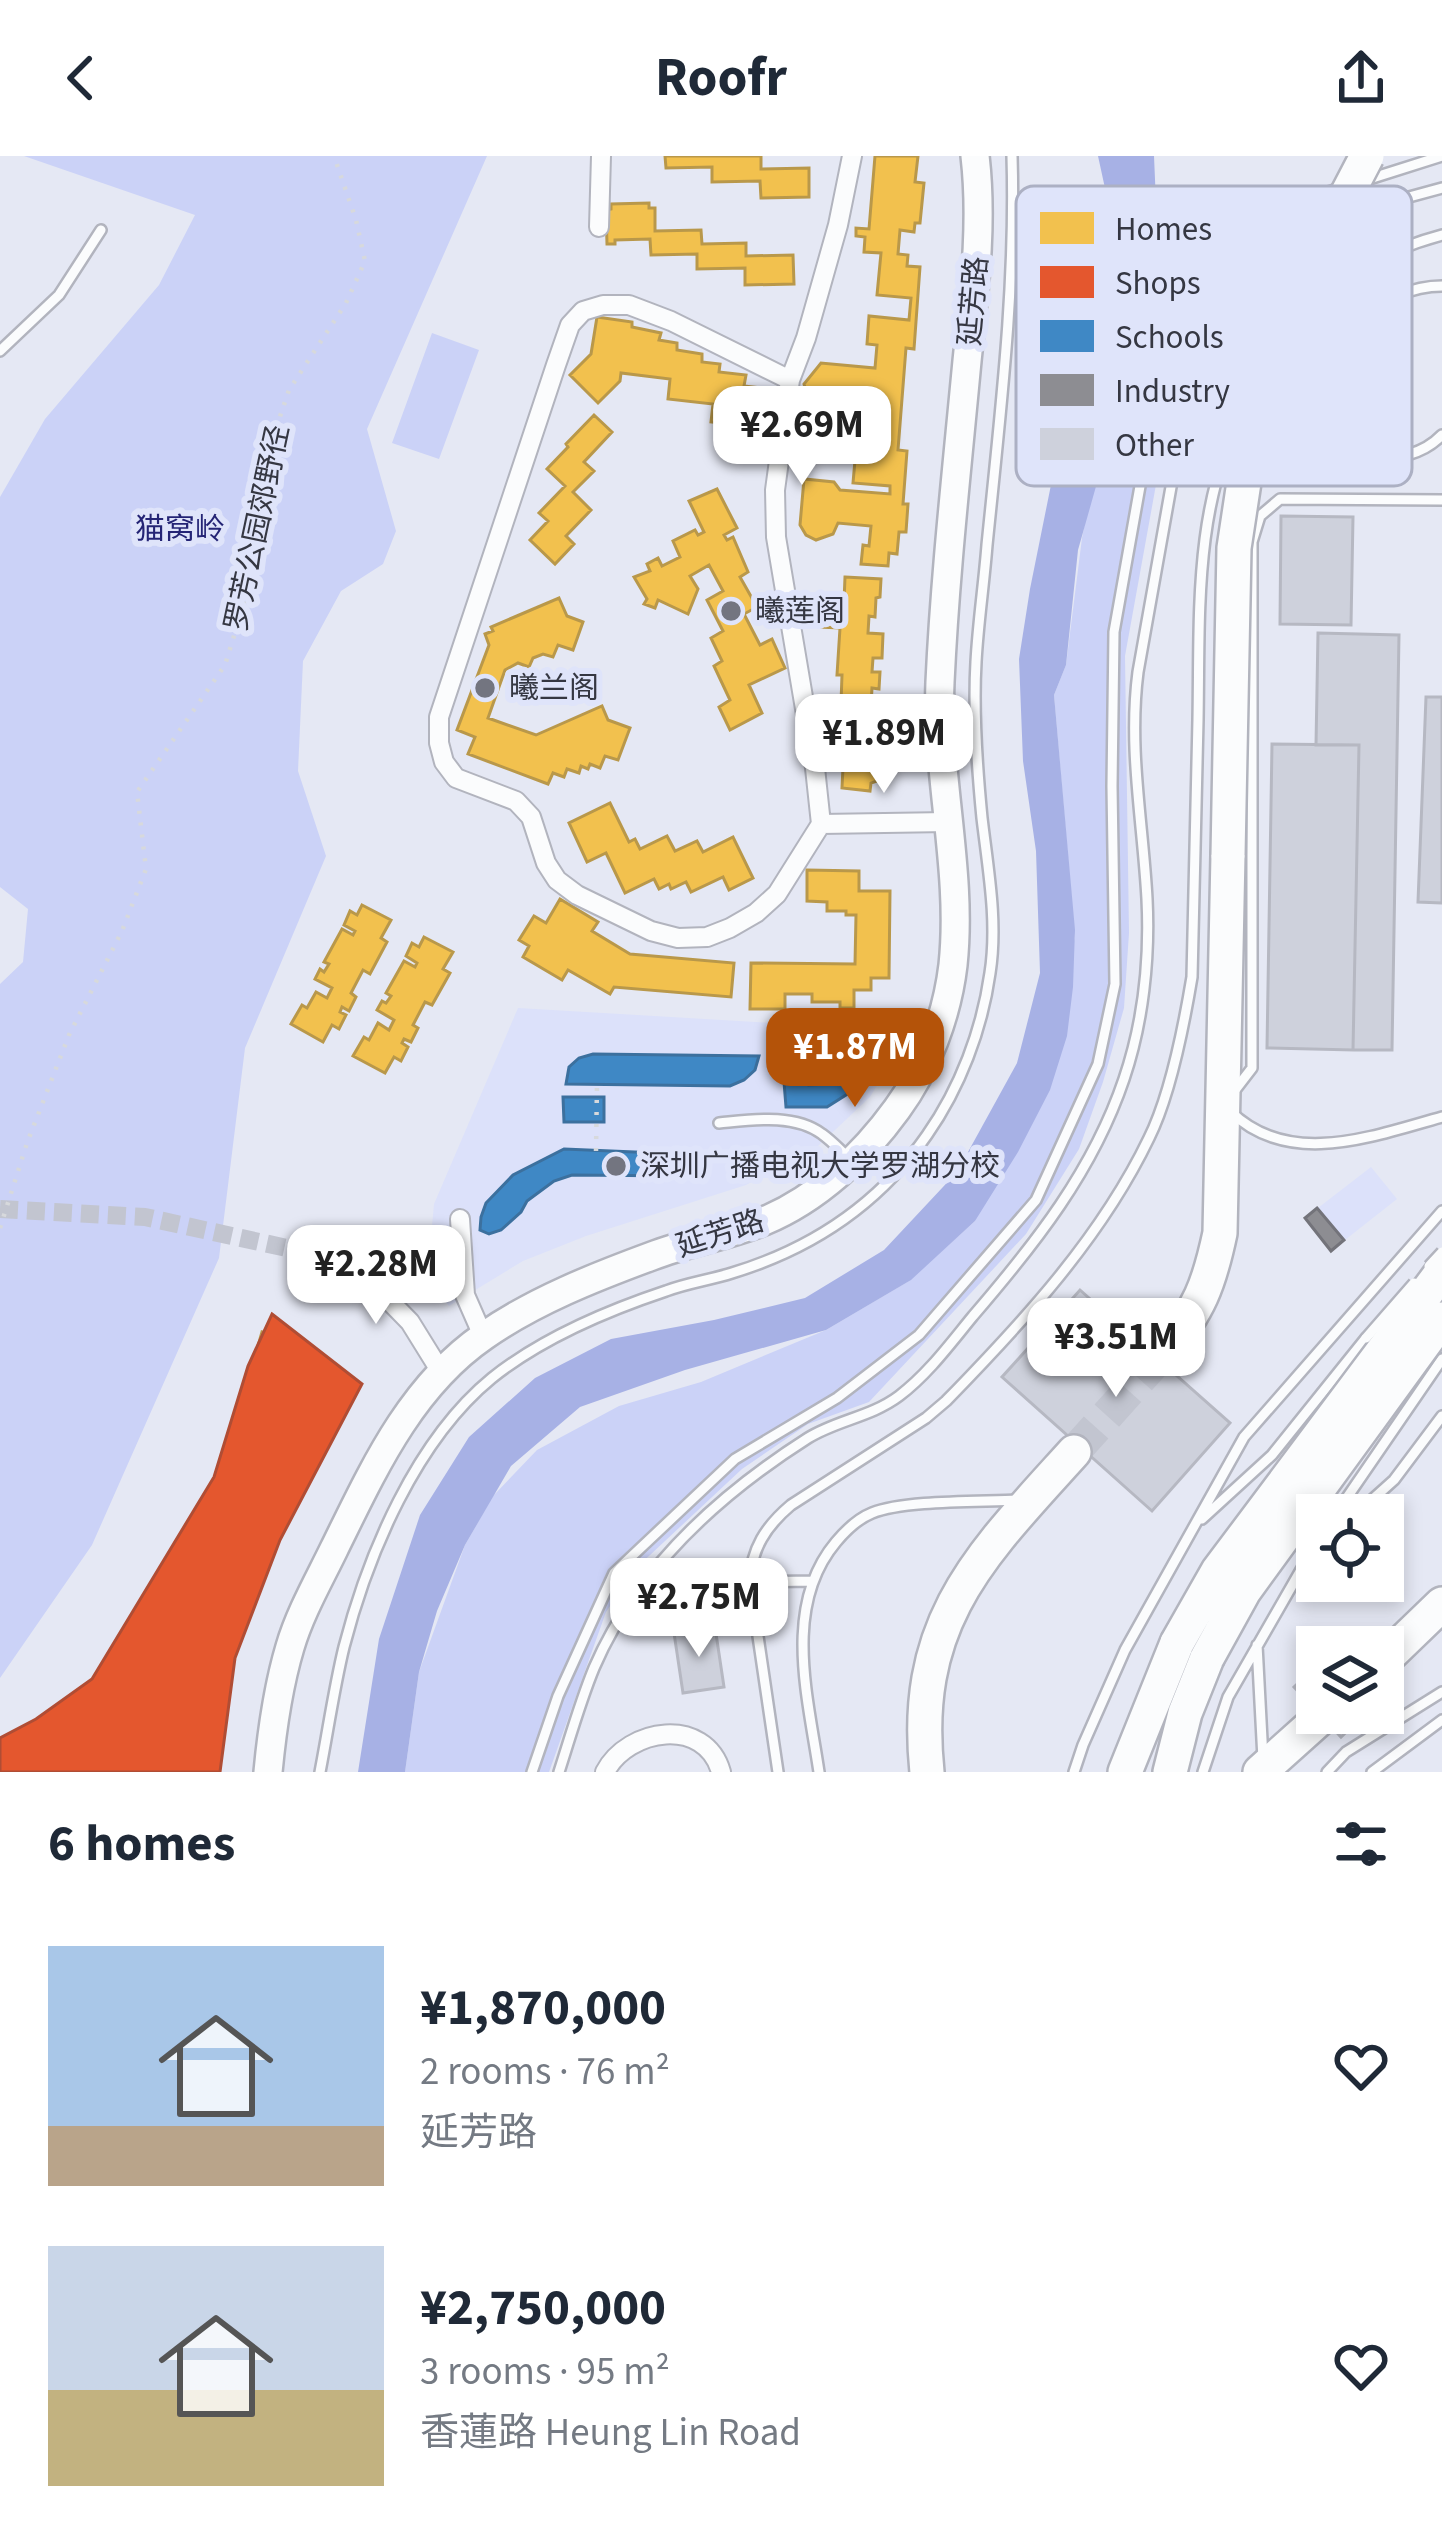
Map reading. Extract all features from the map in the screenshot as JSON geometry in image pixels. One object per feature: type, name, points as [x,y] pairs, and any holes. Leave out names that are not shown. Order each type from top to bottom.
[{"type":"highway","points":[[1351,186],[1366,156]]},
{"type":"highway","points":[[1165,1351],[1204,1294],[1220,1233],[1234,548],[1244,486]]},
{"type":"highway","points":[[1125,1772],[1192,1650],[1218,1571],[1442,1272]]},
{"type":"highway","points":[[1169,1772],[1185,1713],[1192,1650],[1244,1591],[1442,1318]]},
{"type":"highway","points":[[927,1772],[926,1684],[943,1624],[978,1563],[1074,1452]]},
{"type":"highway","points":[[1404,1641],[1442,1604]]},
{"type":"highway","points":[[1262,1771],[1303,1734]]},
{"type":"main road","name":"延芳路","points":[[268,1772],[291,1644],[383,1451],[441,1372],[483,1336],[527,1310],[656,1254],[766,1220],[819,1190],[853,1162],[922,1070],[942,1019],[956,922],[940,744],[940,679],[978,249],[975,156]]},
{"type":"street","points":[[599,227],[601,156]]},
{"type":"street","points":[[790,380],[629,305],[583,311],[570,325],[439,717],[444,762],[456,778],[515,801],[531,817],[546,863],[557,880],[577,896],[651,932],[707,937],[756,913],[777,894],[821,824],[776,537],[775,490],[790,380],[838,225],[852,156]]},
{"type":"street","points":[[821,824],[948,821]]},
{"type":"street","points":[[460,1219],[465,1295],[483,1336]]},
{"type":"street","points":[[328,1262],[369,1280],[410,1322],[441,1372]]},
{"type":"street","points":[[605,1772],[633,1742],[679,1736],[709,1747],[721,1772]]},
{"type":"lane","points":[[320,1772],[342,1654],[371,1564],[407,1484],[458,1410],[493,1377],[541,1345],[669,1289],[771,1260],[843,1221],[906,1163],[950,1099],[965,1064],[991,970],[993,925],[979,768],[976,663],[1012,274],[1012,156]]},
{"type":"lane","points":[[1347,186],[1442,156]]},
{"type":"lane","points":[[1412,196],[1442,188]]},
{"type":"lane","points":[[0,352],[59,295],[101,230]]},
{"type":"lane","points":[[1412,245],[1442,235]]},
{"type":"lane","points":[[1412,290],[1442,286]]},
{"type":"lane","points":[[1412,454],[1442,435]]},
{"type":"lane","points":[[532,1772],[558,1696],[614,1573],[735,1459],[837,1398],[919,1335],[1036,1200],[1098,1064],[1115,984],[1114,632],[1141,486]]},
{"type":"lane","points":[[559,1772],[594,1669],[653,1572],[700,1521],[803,1442],[881,1408],[914,1384],[1031,1248],[1087,1162],[1112,1110],[1141,1006],[1148,935],[1133,721],[1172,486]]},
{"type":"lane","points":[[778,1772],[750,1582],[758,1544],[791,1505],[926,1418],[963,1384],[1081,1250],[1151,1136],[1192,976],[1202,542],[1215,486]]},
{"type":"lane","points":[[1442,500],[1280,499],[1259,516],[1252,542],[1252,1068],[1223,1104],[1246,1126],[1304,1144],[1351,1142],[1442,1117]]},
{"type":"lane","points":[[719,1123],[797,1123],[820,1131],[853,1162]]},
{"type":"lane","points":[[1075,1772],[1125,1650],[1244,1437],[1442,1210]]},
{"type":"lane","points":[[1424,1230],[1442,1222]]},
{"type":"lane","points":[[1193,1526],[1272,1455],[1442,1252]]},
{"type":"lane","points":[[1349,1494],[1442,1359]]},
{"type":"lane","points":[[1378,1494],[1442,1415]]},
{"type":"lane","points":[[819,1772],[802,1656],[806,1605],[832,1547],[850,1526],[891,1508],[1031,1499]]},
{"type":"lane","points":[[1203,1772],[1228,1697],[1296,1574]]},
{"type":"lane","points":[[750,1582],[813,1581]]},
{"type":"lane","points":[[1257,1645],[1262,1771]]},
{"type":"lane","points":[[1327,1772],[1346,1752],[1442,1692]]},
{"type":"lane","points":[[1372,1772],[1442,1720]]},
{"type":"path","name":"罗芳公园郊野径","points":[[0,1228],[70,1035],[122,931],[146,868],[136,792],[225,665],[250,584],[268,448],[289,390],[346,303],[365,261],[334,156]]},
{"type":"path","points":[[596,1150],[597,1084]]},
{"type":"shaded area","points":[[1098,156],[1154,156],[1155,186],[1105,186]]},
{"type":"shaded area","points":[[1051,486],[1096,486],[1078,550],[1066,665],[1054,695],[1075,930],[1073,987],[1067,1036],[1050,1090],[1018,1152],[975,1221],[911,1280],[826,1330],[685,1370],[580,1407],[511,1466],[465,1545],[437,1611],[419,1672],[405,1772],[358,1772],[379,1639],[420,1515],[469,1437],[535,1378],[611,1339],[805,1298],[884,1250],[957,1172],[1017,1063],[1040,973],[1036,851],[1023,761],[1019,659]]},
{"type":"shaded area","name":"深圳广播电视大学罗湖分校","points":[[518,1008],[910,1031],[870,1097],[817,1147],[746,1185],[523,1261],[449,1306],[427,1282],[434,1204]]},
{"type":"shaded area","points":[[1371,1167],[1397,1199],[1331,1251],[1305,1218]]},
{"type":"green space","name":"猫窝岭","points":[[24,156],[487,156],[367,429],[396,531],[383,564],[341,591],[303,661],[298,771],[326,856],[245,1048],[219,1258],[92,1545],[0,1678],[0,984],[23,962],[28,909],[0,887],[0,497],[45,419],[159,285],[195,215]]},
{"type":"green space","points":[[432,333],[479,350],[439,459],[392,443]]},
{"type":"green space","points":[[1092,486],[1156,486],[1125,656],[1129,933],[1124,1008],[1079,1149],[1026,1234],[869,1402],[808,1424],[742,1469],[634,1570],[606,1612],[549,1772],[405,1772],[419,1672],[465,1545],[493,1496],[537,1450],[619,1406],[701,1382],[826,1330],[909,1281],[975,1221],[1075,938],[1054,695],[1066,665]]},
{"type":"building: Homes","points":[[665,156],[761,156],[761,169],[809,168],[809,197],[761,198],[760,181],[712,182],[712,167],[666,168]]},
{"type":"building: Homes","points":[[875,156],[918,156],[915,182],[924,183],[920,223],[915,223],[914,232],[900,230],[898,254],[908,255],[907,266],[920,267],[914,349],[906,348],[898,450],[907,451],[906,532],[899,532],[897,554],[889,553],[888,566],[861,564],[871,526],[838,523],[833,534],[816,540],[800,525],[804,479],[834,482],[840,490],[890,494],[890,486],[853,483],[859,415],[872,416],[874,400],[836,397],[821,402],[807,394],[804,384],[821,363],[875,368],[877,345],[867,344],[869,316],[909,320],[911,298],[877,295],[881,253],[864,252],[865,237],[856,236],[856,228],[869,229]]},
{"type":"building: Homes","points":[[649,203],[649,208],[655,208],[655,231],[701,230],[702,244],[746,243],[746,256],[793,255],[794,284],[745,285],[745,268],[697,269],[697,254],[651,255],[650,239],[607,244],[606,210],[611,204]]},
{"type":"building: Homes","points":[[597,317],[632,322],[632,327],[661,333],[659,340],[677,343],[677,350],[702,354],[702,362],[720,364],[719,372],[746,375],[744,386],[762,388],[751,426],[711,422],[713,404],[668,399],[670,379],[621,373],[620,381],[598,403],[570,375],[591,354]]},
{"type":"building: Homes","points":[[594,415],[612,432],[584,462],[594,471],[573,492],[591,510],[566,536],[574,544],[555,564],[530,540],[548,521],[539,513],[565,486],[547,469]]},
{"type":"building: Homes","name":"曦莲阁","points":[[717,489],[737,528],[724,535],[727,540],[733,537],[748,572],[740,577],[757,607],[744,614],[760,645],[772,639],[785,668],[749,685],[762,713],[730,730],[719,707],[730,700],[714,666],[722,661],[711,638],[723,631],[707,600],[723,591],[709,565],[690,576],[698,589],[688,614],[658,600],[655,608],[644,604],[647,599],[634,577],[650,571],[647,564],[658,558],[662,566],[680,557],[673,541],[695,530],[698,535],[704,532],[689,501]]},
{"type":"building: Homes","points":[[845,577],[881,579],[868,633],[883,634],[882,658],[873,658],[872,672],[880,672],[879,689],[872,688],[871,706],[879,707],[878,733],[840,731],[840,628],[820,627],[821,601],[844,602]]},
{"type":"building: Homes","name":"曦兰阁","points":[[559,598],[567,616],[583,622],[573,650],[558,645],[553,657],[543,654],[533,658],[529,667],[518,663],[505,670],[488,718],[536,735],[602,706],[608,720],[630,728],[618,760],[605,756],[600,768],[581,766],[579,773],[567,769],[564,777],[553,773],[548,784],[468,754],[475,737],[457,730],[489,645],[485,634],[493,631],[491,627]]},
{"type":"building: Homes","points":[[877,752],[886,761],[886,774],[871,783],[870,791],[842,788],[839,756],[864,757]]},
{"type":"building: Homes","points":[[610,803],[629,842],[635,839],[640,849],[667,836],[675,851],[697,841],[703,852],[733,837],[753,878],[729,890],[723,877],[691,892],[686,882],[659,889],[654,879],[625,893],[606,853],[587,862],[569,823]]},
{"type":"building: Homes","points":[[807,870],[859,871],[859,891],[890,891],[889,978],[871,978],[871,990],[854,990],[854,1008],[840,1008],[840,1002],[812,1002],[812,994],[785,994],[785,1009],[750,1009],[751,963],[855,964],[856,915],[827,911],[827,902],[807,901]]},
{"type":"building: Homes","points":[[560,899],[598,922],[592,931],[630,954],[734,963],[731,997],[614,987],[610,994],[568,970],[562,980],[523,957],[529,946],[519,940],[534,916],[546,923]]},
{"type":"building: Homes","points":[[362,905],[391,920],[381,938],[387,942],[370,974],[363,970],[351,993],[356,997],[349,1011],[342,1007],[340,1012],[346,1015],[339,1029],[332,1025],[323,1042],[291,1024],[316,992],[327,998],[332,988],[315,979],[329,964],[324,962],[342,929],[353,935],[355,931],[344,925],[350,911],[357,915]]},
{"type":"building: Homes","points":[[424,937],[453,952],[443,969],[450,973],[432,1005],[425,1002],[413,1025],[418,1028],[411,1042],[404,1039],[408,1047],[401,1061],[394,1057],[385,1073],[353,1056],[378,1023],[389,1030],[394,1020],[377,1010],[391,996],[386,993],[404,961],[415,967],[417,963],[406,956],[412,943],[419,947]]},
{"type":"building: Homes","points":[[270,1324],[291,1331],[279,1371],[286,1373],[283,1384],[289,1385],[286,1395],[280,1393],[273,1419],[284,1422],[275,1449],[267,1446],[251,1478],[227,1471],[229,1465],[222,1463],[231,1433],[243,1437],[248,1420],[237,1417],[251,1374],[261,1377],[264,1366],[253,1363],[262,1332],[268,1334]]},
{"type":"building: Homes","points":[[209,1505],[241,1522],[218,1579],[211,1576],[197,1602],[167,1586],[180,1561],[170,1556],[188,1524],[197,1528]]},
{"type":"building: Homes","points":[[143,1628],[173,1647],[153,1677],[144,1670],[137,1680],[146,1687],[116,1726],[95,1740],[97,1745],[62,1761],[45,1722],[87,1704],[111,1665],[120,1671],[127,1663],[117,1656],[129,1634]]},
{"type":"building: Shops","points":[[272,1314],[362,1384],[280,1540],[235,1658],[220,1772],[0,1772],[0,1738],[92,1679],[214,1477],[248,1366]]},
{"type":"building: Schools","points":[[593,1054],[759,1056],[755,1070],[730,1086],[566,1084],[569,1067]]},
{"type":"building: Schools","points":[[787,1063],[812,1063],[809,1085],[829,1084],[842,1066],[851,1064],[864,1074],[849,1093],[827,1107],[786,1107],[784,1082],[797,1083],[797,1077],[788,1076]]},
{"type":"building: Schools","points":[[563,1097],[604,1097],[604,1122],[564,1122]]},
{"type":"building: Schools","points":[[564,1149],[658,1153],[680,1176],[572,1175],[554,1181],[527,1201],[501,1230],[489,1234],[480,1230],[486,1203],[513,1175]]},
{"type":"building: Industry","points":[[1317,1208],[1344,1240],[1331,1251],[1305,1218]]},
{"type":"building: Other","points":[[1281,516],[1353,517],[1351,625],[1280,624]]},
{"type":"building: Other","points":[[1318,633],[1399,635],[1392,1050],[1353,1050],[1359,745],[1316,745]]},
{"type":"building: Other","points":[[1426,697],[1442,697],[1442,903],[1418,902]]},
{"type":"building: Other","points":[[1272,744],[1359,745],[1353,1050],[1267,1048]]},
{"type":"building: Other","points":[[1080,1290],[1230,1423],[1152,1511],[1002,1377]]},
{"type":"building: Other","points":[[715,1627],[724,1687],[683,1693],[674,1633]]},
{"type":"tunnel","points":[[0,1209],[145,1217],[305,1252],[328,1262]]},
{"type":"tunnel","points":[[1074,1452],[1165,1351]]},
{"type":"place","name":"曦莲阁","points":[[731,611]]},
{"type":"place","name":"曦兰阁","points":[[485,688]]},
{"type":"place","name":"深圳广播电视大学罗湖分校","points":[[616,1166]]}]
